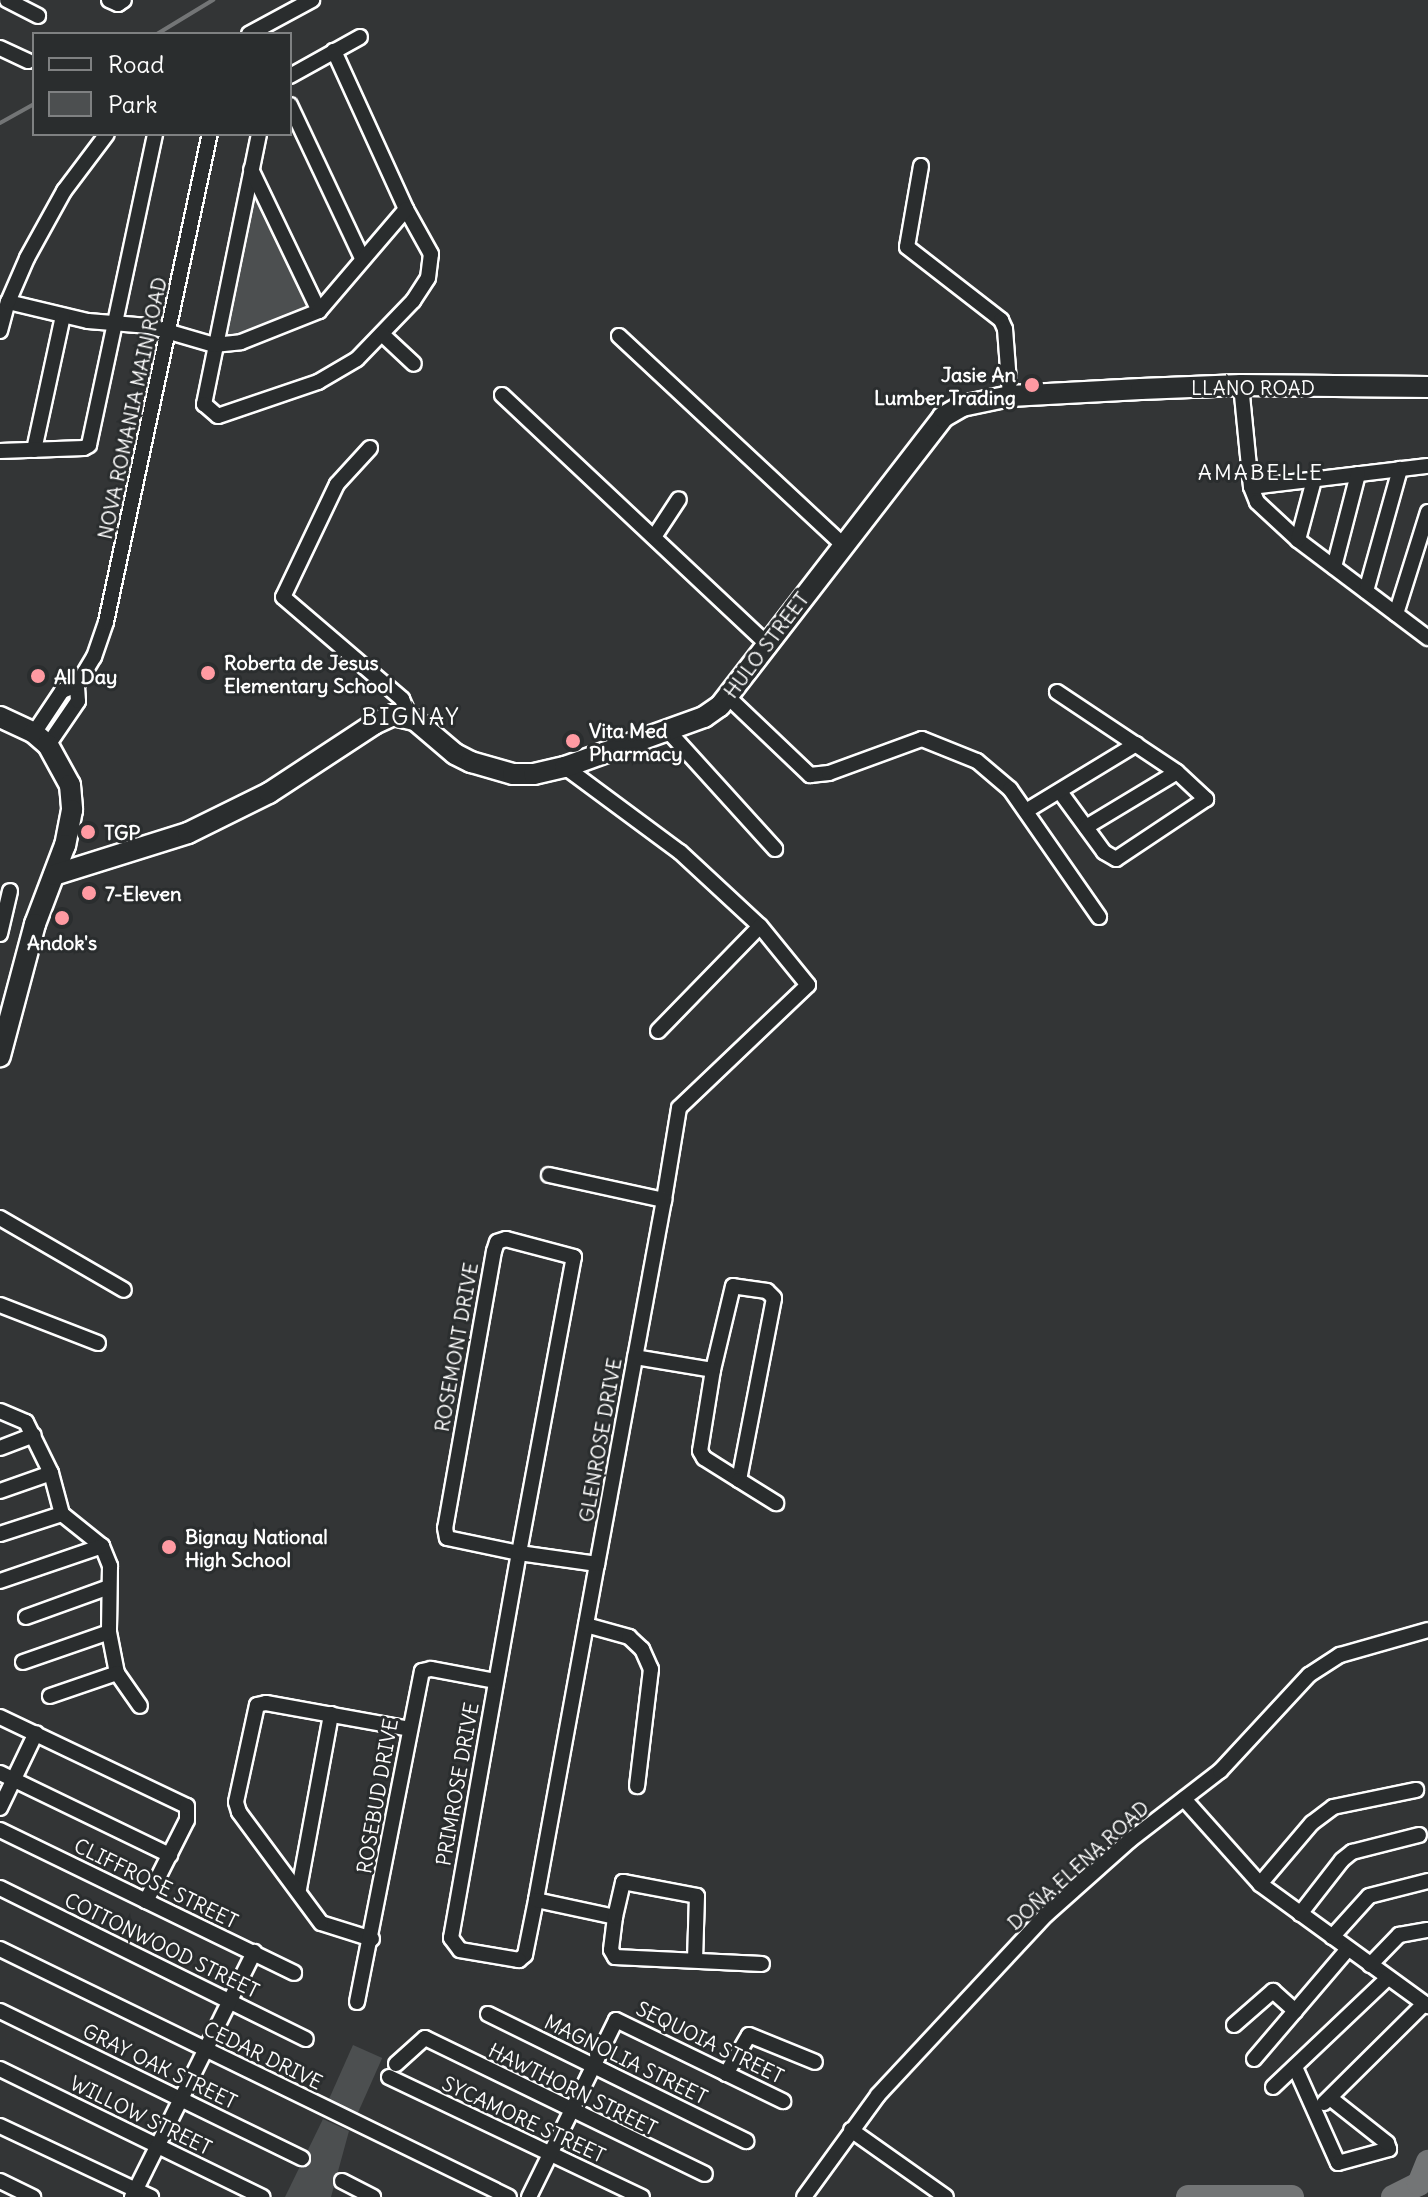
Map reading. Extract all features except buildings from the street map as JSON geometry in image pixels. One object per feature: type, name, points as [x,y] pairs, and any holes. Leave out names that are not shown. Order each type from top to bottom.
[{"type":"main road","name":"LLANO ROAD","points":[[1077,392],[1241,385],[1428,387]]},
{"type":"main road","name":"HULO STREET","points":[[410,717],[455,754],[491,769],[534,774],[565,767],[704,717],[727,696],[943,417],[980,400],[1077,392]]},
{"type":"main road","points":[[0,717],[41,739],[70,785],[72,810],[54,875],[35,924],[0,1056]]},
{"type":"main road","points":[[54,875],[188,833],[269,793],[384,718],[410,717]]},
{"type":"street","points":[[7,0],[38,16]]},
{"type":"street","points":[[109,0],[115,4],[124,0]]},
{"type":"street","points":[[253,32],[312,0]]},
{"type":"street","points":[[292,75],[360,37]]},
{"type":"street","points":[[0,48],[28,61]]},
{"type":"street","points":[[259,136],[204,404],[218,416],[227,416],[318,382],[357,359],[413,301],[428,278],[431,254],[406,209],[334,51]]},
{"type":"street","points":[[292,109],[362,258]]},
{"type":"street","points":[[0,331],[8,302],[64,191],[105,136]]},
{"type":"street","points":[[0,451],[84,448],[89,445],[155,136]]},
{"type":"street","name":"NOVA ROMANIA MAIN ROAD","points":[[41,739],[78,701],[77,685],[94,657],[106,622],[210,136]]},
{"type":"street","points":[[921,166],[907,247],[1001,320],[1005,329],[1010,396]]},
{"type":"street","points":[[251,169],[319,311]]},
{"type":"street","points":[[8,302],[63,316],[149,326],[214,345],[241,342],[319,311],[406,209]]},
{"type":"street","points":[[34,450],[63,316]]},
{"type":"street","points":[[383,335],[414,364]]},
{"type":"street","points":[[619,336],[843,545]]},
{"type":"street","points":[[1241,385],[1251,487],[1268,515],[1428,638]]},
{"type":"street","points":[[502,395],[766,643]]},
{"type":"street","points":[[370,448],[337,484],[283,597],[402,699],[410,717]]},
{"type":"street","points":[[1251,487],[1428,466]]},
{"type":"street","points":[[1366,591],[1400,469]]},
{"type":"street","points":[[1334,567],[1358,474]]},
{"type":"street","points":[[1298,540],[1314,480]]},
{"type":"street","points":[[654,537],[679,499]]},
{"type":"street","points":[[1396,614],[1427,519]]},
{"type":"street","points":[[1057,692],[1177,772],[1204,795],[1203,802],[1116,859],[1108,856],[1061,793]]},
{"type":"street","points":[[727,696],[810,775],[829,773],[922,739],[977,761],[1010,789],[1099,917]]},
{"type":"street","points":[[669,732],[775,849]]},
{"type":"street","points":[[1026,811],[1061,793],[1136,744]]},
{"type":"street","points":[[565,767],[680,852],[760,926],[658,1031]]},
{"type":"street","points":[[1086,827],[1177,772]]},
{"type":"street","points":[[0,934],[5,900]]},
{"type":"street","name":"GLENROSE DRIVE","points":[[525,1955],[681,1103],[808,985],[760,926]]},
{"type":"street","points":[[549,1175],[664,1200]]},
{"type":"street","points":[[0,1218],[124,1290]]},
{"type":"street","name":"ROSEMONT DRIVE","points":[[519,1553],[447,1538],[445,1528],[497,1242],[506,1239],[574,1257]]},
{"type":"street","name":"PRIMROSE DRIVE","points":[[525,1955],[519,1960],[460,1950],[451,1938],[574,1257]]},
{"type":"street","points":[[739,1480],[772,1293],[730,1287],[700,1451],[739,1480],[776,1503]]},
{"type":"street","points":[[0,1305],[98,1343]]},
{"type":"street","points":[[635,1357],[713,1370]]},
{"type":"street","points":[[0,1411],[26,1422],[51,1473],[62,1514],[102,1546],[110,1566],[109,1632],[117,1673],[140,1706]]},
{"type":"street","points":[[0,1448],[34,1435]]},
{"type":"street","points":[[0,1491],[51,1473]]},
{"type":"street","points":[[0,1534],[62,1514]]},
{"type":"street","points":[[0,1581],[102,1546]]},
{"type":"street","points":[[519,1553],[597,1564]]},
{"type":"street","points":[[26,1617],[109,1587]]},
{"type":"street","points":[[586,1625],[629,1637],[642,1649],[651,1669],[637,1786]]},
{"type":"street","name":"DOÑA ELENA ROAD","points":[[804,2197],[851,2130],[907,2063],[1047,1914],[1129,1841],[1240,1753],[1323,1665],[1352,1651],[1428,1630]]},
{"type":"street","points":[[23,1662],[109,1632]]},
{"type":"street","name":"ROSEBUD DRIVE","points":[[357,2002],[372,1939],[422,1671],[431,1669],[496,1681]]},
{"type":"street","points":[[50,1696],[117,1673]]},
{"type":"street","points":[[372,1939],[328,1928],[239,1812],[236,1802],[257,1705],[266,1703],[410,1729]]},
{"type":"street","points":[[299,1889],[331,1714]]},
{"type":"street","points":[[0,1717],[187,1806],[187,1820],[146,1901]]},
{"type":"street","points":[[0,1808],[7,1776],[36,1733]]},
{"type":"street","points":[[7,1776],[170,1855]]},
{"type":"street","points":[[1260,1884],[1312,1823],[1333,1807],[1416,1790]]},
{"type":"street","points":[[1184,1799],[1260,1884],[1426,2005],[1315,2111]]},
{"type":"street","name":"CLIFFROSE STREET","points":[[0,1830],[294,1973]]},
{"type":"street","points":[[1300,1914],[1342,1860],[1352,1852],[1419,1835]]},
{"type":"street","points":[[1332,1937],[1369,1896],[1428,1881]]},
{"type":"street","points":[[695,1959],[697,1896],[623,1882],[611,1950],[615,1957],[762,1964]]},
{"type":"street","name":"COTTONWOOD STREET","points":[[0,1888],[306,2039]]},
{"type":"street","points":[[536,1900],[615,1917]]},
{"type":"street","points":[[1370,1965],[1399,1935],[1428,1930]]},
{"type":"street","name":"CEDAR DRIVE","points":[[0,1949],[509,2197]]},
{"type":"street","points":[[1254,2059],[1348,1949]]},
{"type":"street","points":[[134,2193],[254,1952]]},
{"type":"street","points":[[1273,2087],[1388,1978]]},
{"type":"street","points":[[1234,2025],[1273,1991],[1295,2011]]},
{"type":"street","name":"GRAY OAK STREET","points":[[0,2011],[302,2158]]},
{"type":"street","name":"MAGNOLIA STREET","points":[[488,2014],[746,2141]]},
{"type":"street","name":"SEQUOIA STREET","points":[[593,2066],[613,2022],[618,2019],[783,2101]]},
{"type":"street","points":[[726,2074],[749,2035],[815,2062]]},
{"type":"street","name":"SYCAMORE STREET","points":[[425,2038],[393,2070],[550,2153],[642,2197]]},
{"type":"street","name":"HAWTHORN STREET","points":[[425,2038],[705,2174]]},
{"type":"street","points":[[529,2197],[593,2066]]},
{"type":"street","points":[[1295,2067],[1338,2163],[1389,2149],[1387,2143],[1330,2098]]},
{"type":"street","name":"WILLOW STREET","points":[[0,2069],[263,2197]]},
{"type":"street","points":[[851,2130],[946,2197]]},
{"type":"street","points":[[2,2132],[134,2193],[151,2197]]},
{"type":"street","points":[[0,2181],[33,2197]]},
{"type":"street","points":[[342,2181],[373,2197]]},
{"type":"green space","points":[[254,188],[311,310],[219,343]]},
{"type":"green space","points":[[353,2045],[382,2058],[357,2115],[328,2102]]},
{"type":"green space","points":[[323,2119],[349,2131],[331,2197],[285,2197]]},
{"type":"waterway","points":[[160,32],[213,0]]},
{"type":"waterway","points":[[0,123],[32,105]]},
{"type":"waterway","points":[[1393,2197],[1419,2184],[1428,2162]]},
{"type":"waterway","points":[[1188,2197],[1292,2197]]},
{"type":"place","name":"Jasie An Lumber Trading","points":[[1032,385]]},
{"type":"place","name":"Roberta de Jesus Elementary School","points":[[208,673]]},
{"type":"place","name":"All Day","points":[[38,676]]},
{"type":"place","name":"Vita Med Pharmacy","points":[[573,741]]},
{"type":"place","name":"TGP","points":[[88,832]]},
{"type":"place","name":"7-Eleven","points":[[89,893]]},
{"type":"place","name":"Andok's","points":[[62,918]]},
{"type":"place","name":"Bignay National High School","points":[[169,1547]]},
{"type":"district","name":"AMABELLE","points":[[1261,473]]},
{"type":"district","name":"BIGNAY","points":[[411,717]]}]
